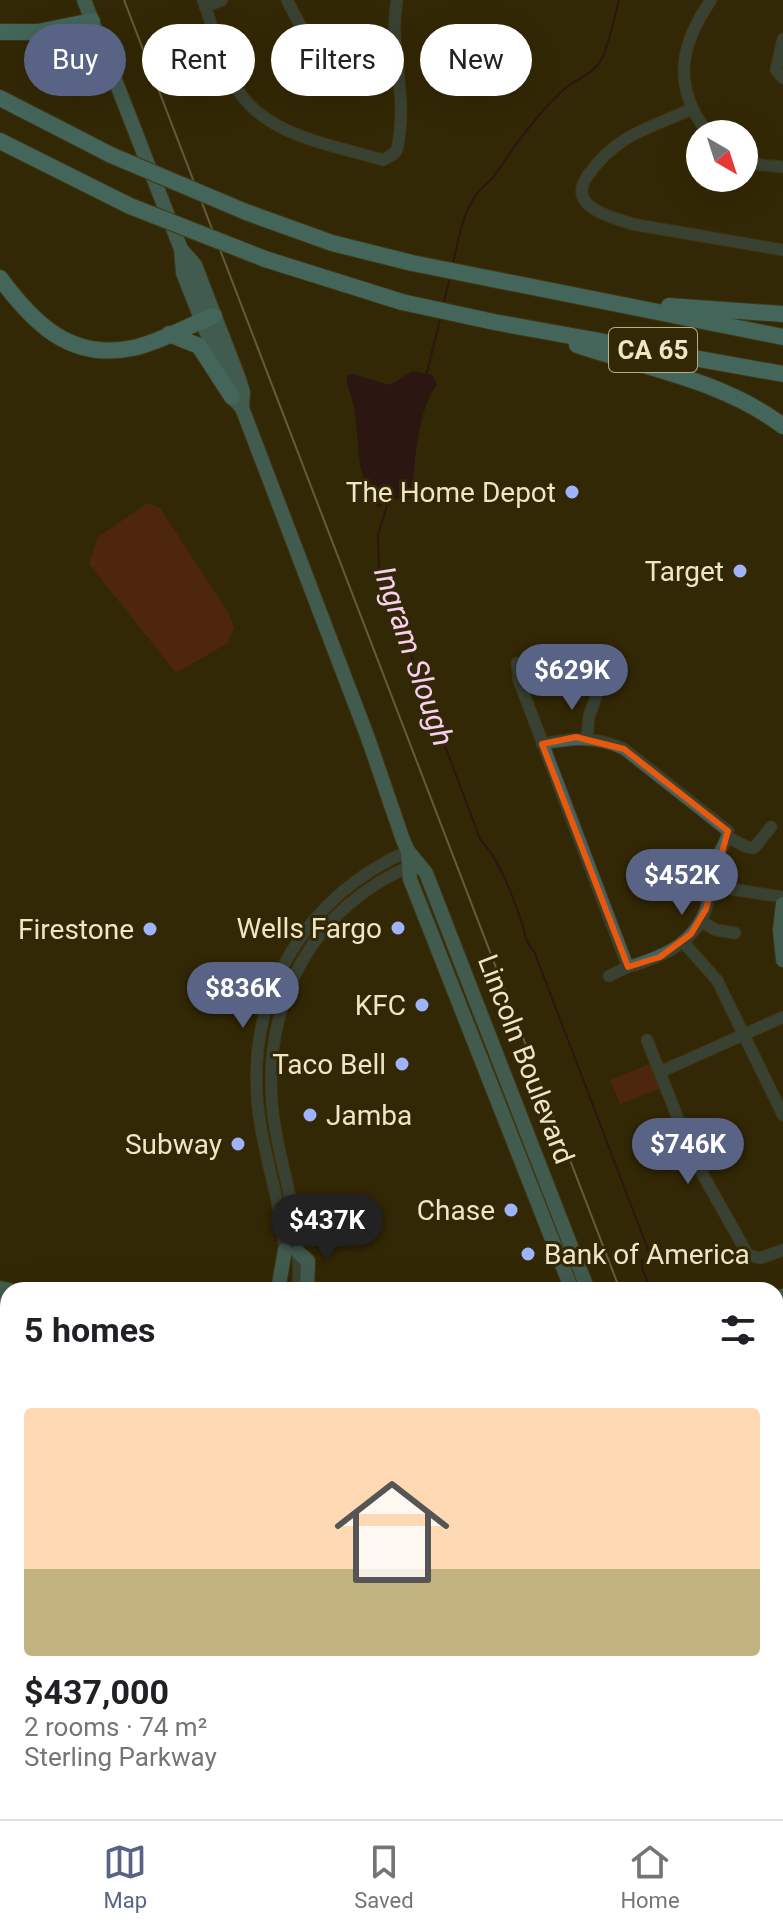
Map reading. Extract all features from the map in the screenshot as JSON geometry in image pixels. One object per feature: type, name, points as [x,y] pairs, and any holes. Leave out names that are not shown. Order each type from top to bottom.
[{"type":"highway","points":[[0,32],[38,32],[92,21]]},
{"type":"highway","name":"CA 65","points":[[0,98],[111,155],[246,212],[332,243],[502,282],[783,337]]},
{"type":"highway","name":"CA 65","points":[[0,141],[130,206],[265,259],[402,302],[494,322],[783,374]]},
{"type":"highway","points":[[0,278],[38,324],[62,340],[87,349],[111,351],[135,347],[208,318]]},
{"type":"highway","points":[[596,301],[783,314]]},
{"type":"highway","points":[[522,327],[710,385],[762,410],[783,426]]},
{"type":"highway","points":[[169,334],[199,346],[237,403]]},
{"type":"main road","name":"Lincoln Boulevard","points":[[84,0],[181,249],[183,273],[208,318],[237,403],[412,860],[426,873],[585,1282]]},
{"type":"main road","name":"Lincoln Boulevard","points":[[412,860],[410,879],[569,1282]]},
{"type":"main road","points":[[783,904],[780,930],[783,960]]},
{"type":"main road","points":[[283,1282],[292,1251],[308,1261],[307,1282]]},
{"type":"street","points":[[222,0],[204,4],[231,80],[255,113],[272,125],[383,160],[397,149],[401,123],[401,87],[395,45],[397,0]]},
{"type":"street","points":[[287,0],[299,24]]},
{"type":"street","points":[[699,120],[692,109],[684,79],[684,56],[690,34],[711,0]]},
{"type":"street","points":[[783,39],[776,70],[783,78]]},
{"type":"street","points":[[692,109],[615,144],[582,184],[584,202],[608,216],[632,224],[783,250]]},
{"type":"street","points":[[758,164],[783,167]]},
{"type":"street","points":[[517,663],[519,681],[542,744],[628,967]]},
{"type":"street","points":[[587,738],[589,716],[596,697]]},
{"type":"street","points":[[542,744],[576,737],[624,749],[728,831],[716,859],[706,909],[683,942],[660,957],[609,976]]},
{"type":"street","points":[[727,837],[754,848],[771,827]]},
{"type":"street","points":[[297,1282],[292,1251],[293,1208],[272,1106],[272,1056],[278,1021],[297,970],[329,923],[354,897],[412,860]]},
{"type":"street","points":[[710,886],[783,897]]},
{"type":"street","points":[[700,921],[716,930],[735,933]]},
{"type":"street","points":[[683,942],[717,980],[783,1115]]},
{"type":"street","points":[[660,1072],[783,1017]]},
{"type":"street","points":[[647,1040],[694,1159],[748,1255],[760,1258],[783,1250]]},
{"type":"highlighted area","points":[[576,737],[624,749],[728,831],[706,909],[691,934],[660,957],[628,967],[542,744]]},
{"type":"shaded area","points":[[413,371],[433,375],[437,385],[430,395],[421,423],[411,498],[389,498],[379,507],[375,506],[361,469],[347,376],[353,374],[390,385]]},
{"type":"shaded area","points":[[148,503],[160,508],[229,614],[234,628],[228,643],[176,673],[89,564],[98,537]]},
{"type":"shaded area","points":[[664,865],[681,865],[706,872],[699,884],[701,903],[676,890]]},
{"type":"shaded area","points":[[652,1063],[661,1088],[620,1104],[610,1080]]},
{"type":"waterway","name":"Ingram Slough","points":[[453,263],[464,217],[475,197],[552,101],[601,60],[619,0]]},
{"type":"waterway","name":"Ingram Slough","points":[[444,302],[450,277]]},
{"type":"waterway","name":"Ingram Slough","points":[[426,376],[441,316]]},
{"type":"waterway","name":"Ingram Slough","points":[[389,499],[378,535],[379,570],[480,839],[494,857],[510,890],[527,941],[534,951],[652,1260],[642,1260],[642,1269],[648,1282]]},
{"type":"railway","points":[[124,0],[617,1282]]},
{"type":"place","name":"The Home Depot","points":[[572,492]]},
{"type":"place","name":"Target","points":[[740,571]]},
{"type":"place","name":"Wells Fargo","points":[[398,928]]},
{"type":"place","name":"Firestone","points":[[150,929]]},
{"type":"place","name":"KFC","points":[[422,1005]]},
{"type":"place","name":"Taco Bell","points":[[402,1064]]},
{"type":"place","name":"Jamba","points":[[310,1115]]},
{"type":"place","name":"Subway","points":[[238,1144]]},
{"type":"place","name":"Chase","points":[[511,1210]]},
{"type":"place","name":"Bank of America","points":[[528,1254]]}]
